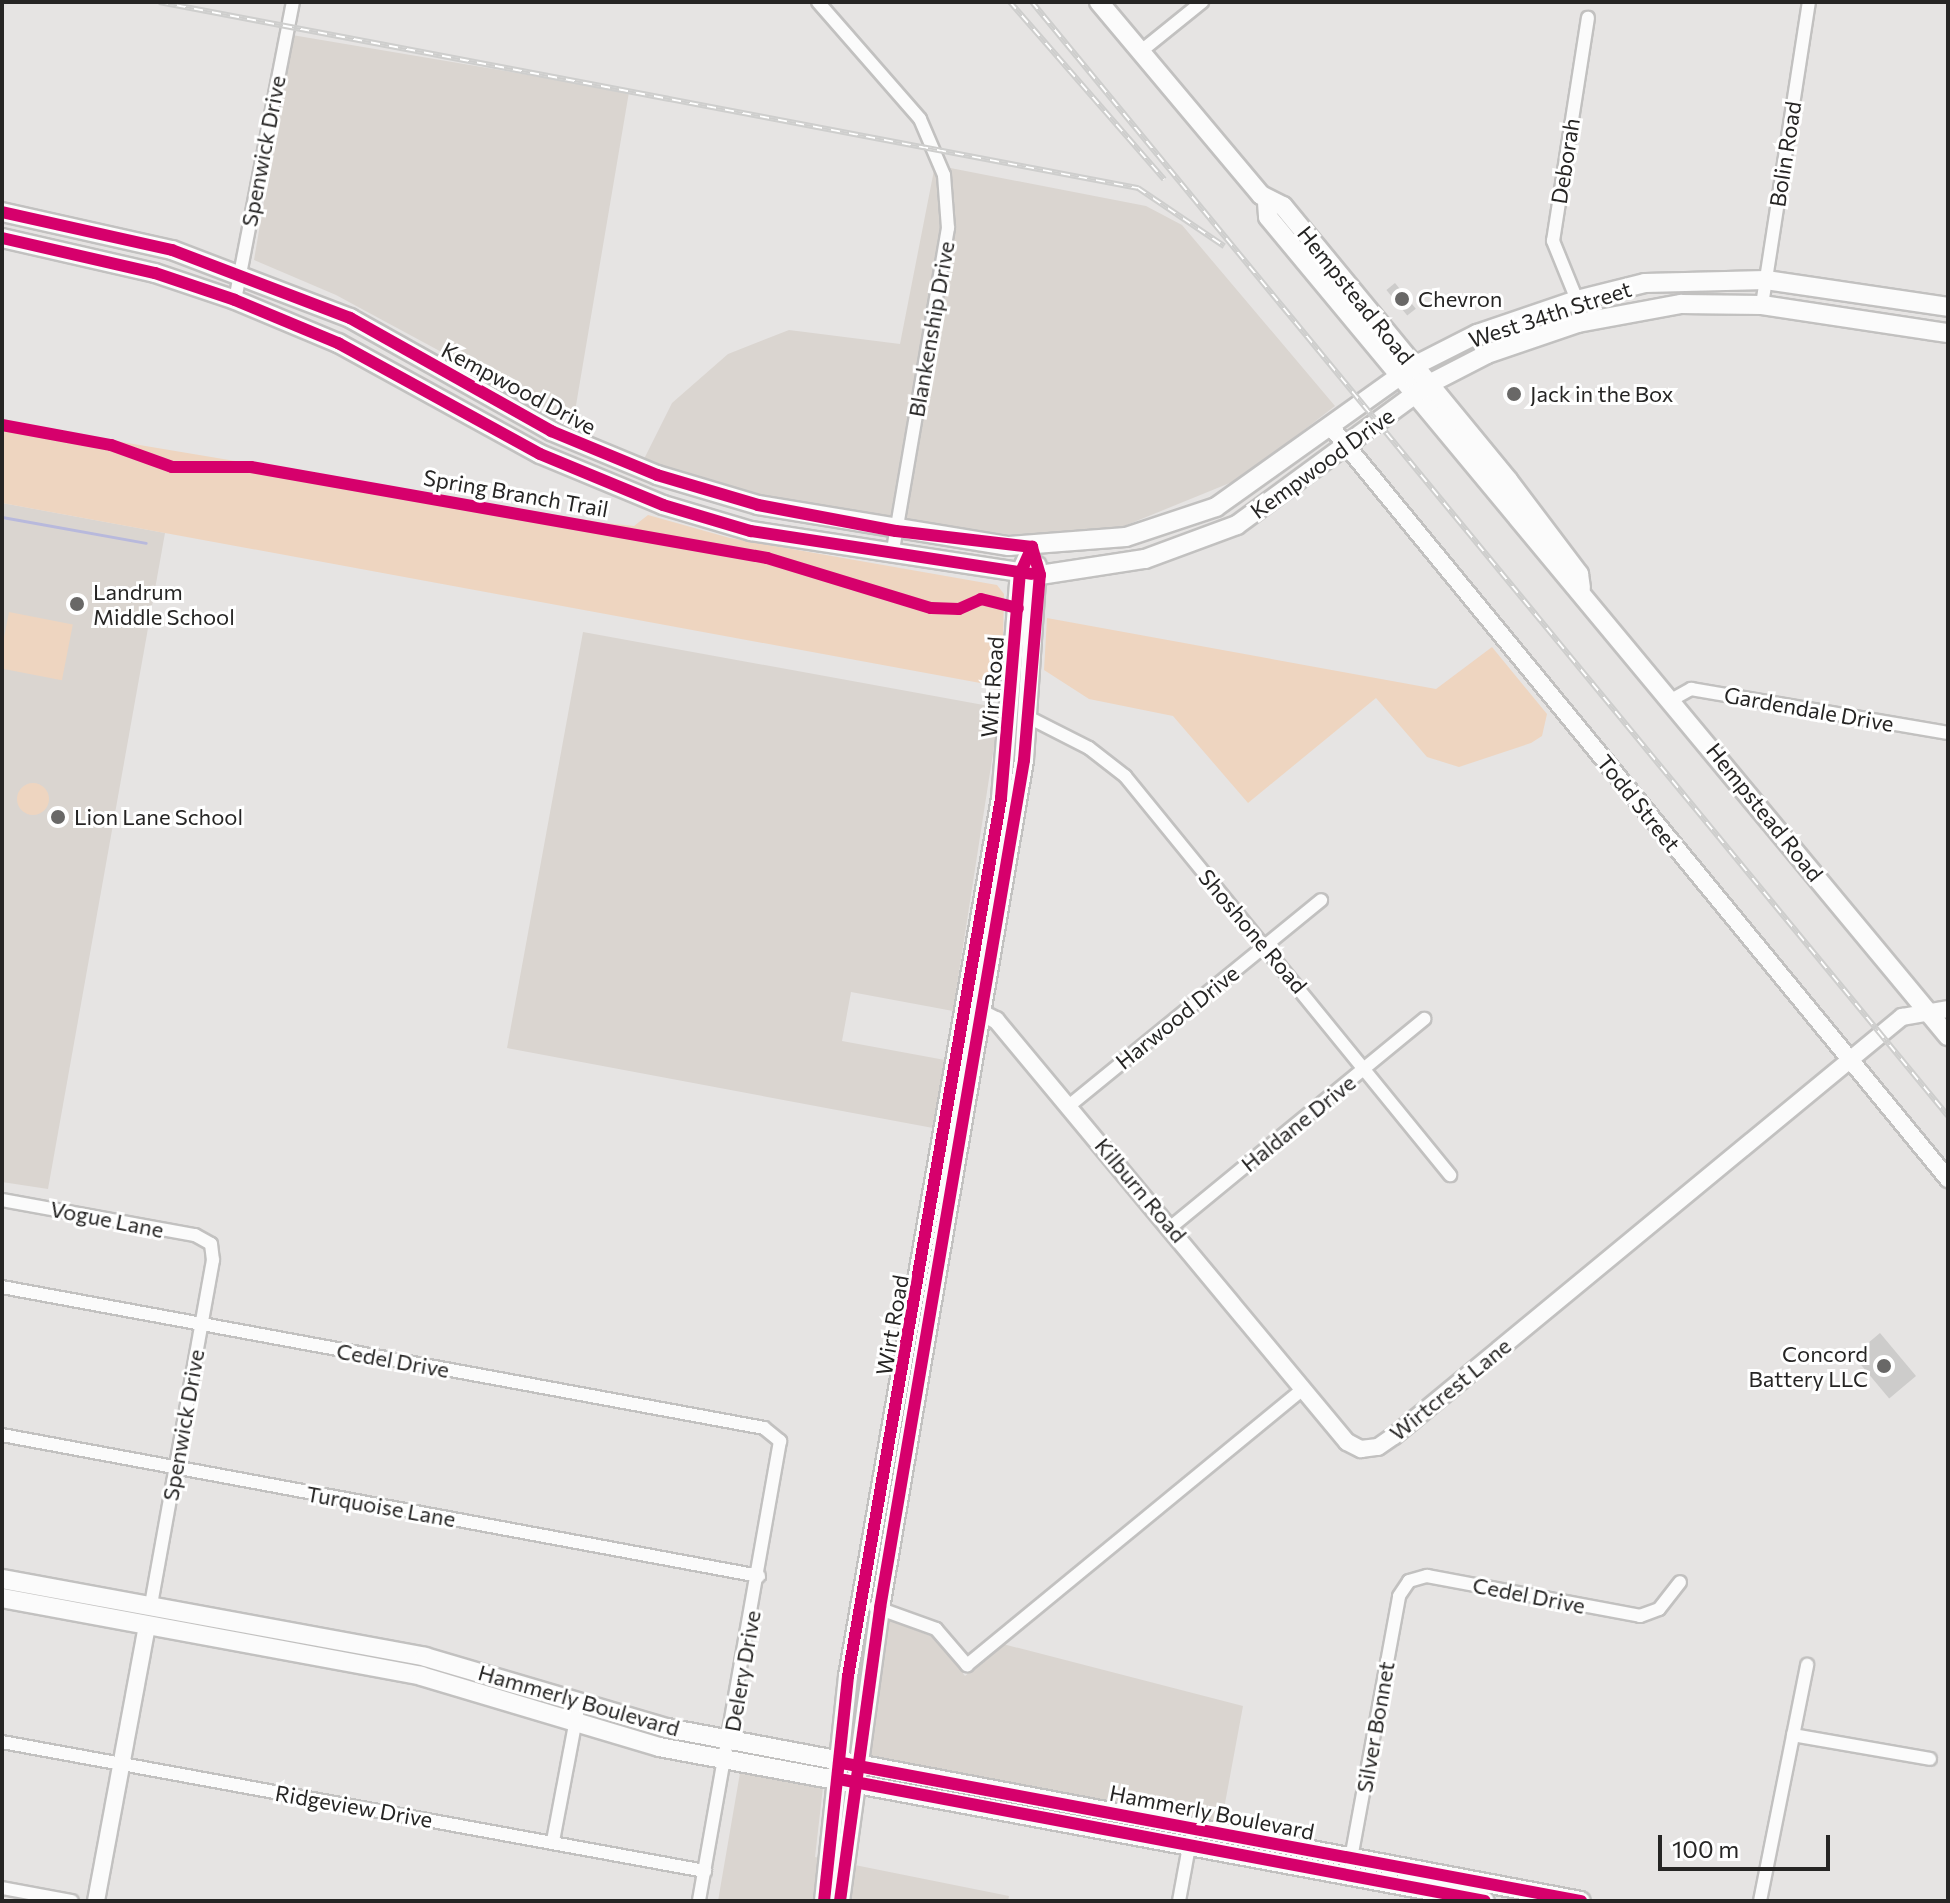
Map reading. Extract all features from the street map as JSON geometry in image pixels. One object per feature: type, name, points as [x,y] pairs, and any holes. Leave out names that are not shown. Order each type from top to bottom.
[{"type":"main road","name":"Hempstead Road","points":[[1099,2],[1267,202],[1268,217],[1422,390],[1568,582],[1581,588],[1948,1036]]},
{"type":"main road","name":"Kempwood Drive","points":[[8,213],[172,250],[350,318],[551,431],[616,460],[758,505],[896,531],[1032,547],[1126,537],[1199,513],[1288,461],[1406,371]]},
{"type":"main road","points":[[6,238],[8,213]]},
{"type":"main road","name":"Kempwood Drive","points":[[6,238],[155,273],[235,300],[338,343],[484,426],[609,485],[751,531],[1020,574],[1040,575],[1145,559],[1210,536],[1290,492],[1422,390]]},
{"type":"main road","name":"West 34th Street","points":[[1406,371],[1477,334],[1577,300],[1645,283],[1766,280],[1948,307]]},
{"type":"main road","name":"West 34th Street","points":[[1422,390],[1487,354],[1578,323],[1670,305],[1762,305],[1948,333]]},
{"type":"main road","points":[[1199,513],[1210,536]]},
{"type":"main road","name":"Wirt Road","points":[[824,1901],[1007,759],[1020,574],[1032,547]]},
{"type":"main road","name":"Wirt Road","points":[[872,1607],[986,1011],[1030,718],[1040,575],[1032,547]]},
{"type":"main road","name":"Hammerly Boulevard","points":[[2,1579],[394,1651],[579,1703],[845,1771],[1349,1867],[1522,1895],[1581,1901]]},
{"type":"main road","name":"Hammerly Boulevard","points":[[2,1598],[389,1670],[574,1722],[725,1759],[845,1771]]},
{"type":"main road","points":[[77,1613],[140,1612],[151,1605]]},
{"type":"main road","points":[[147,1626],[165,1617],[216,1618]]},
{"type":"main road","points":[[389,1670],[394,1651]]},
{"type":"main road","name":"Wirt Road","points":[[840,1901],[845,1771]]},
{"type":"main road","name":"Hammerly Boulevard","points":[[1349,1867],[1485,1901]]},
{"type":"street","name":"Spenwick Drive","points":[[235,300],[293,2]]},
{"type":"street","name":"Blankenship Drive","points":[[818,2],[920,119],[944,175],[948,228],[892,554]]},
{"type":"street","points":[[1140,52],[1202,2]]},
{"type":"street","name":"Bolin Road","points":[[1762,305],[1809,2]]},
{"type":"street","name":"Deborah","points":[[1577,300],[1553,241],[1588,18]]},
{"type":"street","name":"Todd Street","points":[[1331,427],[1948,1179]]},
{"type":"street","name":"Gardendale Drive","points":[[1673,699],[1691,689],[1948,733]]},
{"type":"street","name":"Shoshone Road","points":[[1030,718],[1089,748],[1125,776],[1366,1067],[1450,1175]]},
{"type":"street","name":"Harwood Drive","points":[[1070,1105],[1321,900]]},
{"type":"street","points":[[966,1006],[986,1011]]},
{"type":"street","name":"Wirtcrest Lane","points":[[1304,1388],[1347,1442],[1378,1447],[1852,1062],[1902,1017],[1948,1009]]},
{"type":"street","name":"Kilburn Road","points":[[986,1011],[1070,1105],[1304,1388]]},
{"type":"street","name":"Haldane Drive","points":[[1171,1227],[1424,1019]]},
{"type":"street","name":"Vogue Lane","points":[[2,1200],[195,1235],[211,1244]]},
{"type":"street","name":"Spenwick Drive","points":[[151,1605],[201,1325],[211,1244]]},
{"type":"street","name":"Cedel Drive","points":[[2,1287],[764,1428],[780,1441]]},
{"type":"street","points":[[872,1607],[936,1629],[967,1665],[1304,1388]]},
{"type":"street","name":"Turquoise Lane","points":[[2,1435],[759,1576]]},
{"type":"street","name":"Delery Drive","points":[[699,1901],[759,1576],[780,1441]]},
{"type":"street","name":"Cedel Drive","points":[[1409,1581],[1427,1576],[1650,1614],[1680,1582]]},
{"type":"street","name":"Silver Bonnet","points":[[1349,1867],[1399,1596],[1409,1581]]},
{"type":"street","points":[[96,1901],[147,1626]]},
{"type":"street","points":[[1760,1901],[1807,1665]]},
{"type":"street","points":[[553,1841],[579,1703]]},
{"type":"street","points":[[1793,1735],[1930,1759]]},
{"type":"street","name":"Ridgeview Drive","points":[[2,1742],[705,1871]]},
{"type":"street","points":[[1179,1901],[1191,1837]]},
{"type":"street","points":[[2,1888],[72,1901]]},
{"type":"shaded area","points":[[292,35],[629,92],[573,423],[336,295],[254,260]]},
{"type":"shaded area","points":[[935,165],[1146,206],[1182,225],[1335,406],[1242,478],[1107,533],[1028,537],[858,514],[757,494],[643,461],[672,403],[728,354],[789,330],[900,344]]},
{"type":"shaded area","points":[[2,422],[605,523],[634,526],[648,515],[730,538],[997,585],[1004,594],[1002,687],[2,503]]},
{"type":"shaded area","points":[[2,503],[165,533],[48,1189],[2,1182]]},
{"type":"shaded area","points":[[9,612],[73,624],[62,680],[2,669],[2,648]]},
{"type":"shaded area","points":[[1047,618],[1436,689],[1492,647],[1547,714],[1542,736],[1531,743],[1459,767],[1427,757],[1376,698],[1248,803],[1173,716],[1089,699],[1044,670]]},
{"type":"shaded area","points":[[583,632],[1000,708],[953,1011],[851,992],[842,1041],[945,1060],[933,1128],[507,1048]]},
{"type":"shaded area","points":[[33,783],[44,788],[49,799],[44,810],[33,815],[22,810],[17,799],[22,788]]},
{"type":"shaded area","points":[[889,1620],[938,1639],[965,1676],[1003,1644],[1243,1706],[1221,1825],[870,1756]]},
{"type":"shaded area","points":[[740,1773],[823,1787],[815,1857],[1009,1896],[1008,1901],[718,1901]]},
{"type":"building","name":"Chevron","points":[[1395,283],[1416,309],[1407,316],[1386,290]]},
{"type":"building","name":"Concord Battery LLC","points":[[1880,1333],[1916,1376],[1889,1398],[1853,1355]]},
{"type":"waterway","points":[[2,517],[146,543]]},
{"type":"railway","points":[[159,2],[1138,188],[1224,246]]},
{"type":"railway","points":[[1010,2],[1164,179]]},
{"type":"railway","points":[[1032,2],[1948,1116]]},
{"type":"cycle path","points":[[2,212],[172,250],[350,318],[551,431],[657,475],[758,505],[896,531],[1032,547]]},
{"type":"cycle path","name":"Spring Branch Trail","points":[[2,238],[155,273],[235,300],[338,343],[540,454],[663,505],[751,531],[1032,574]]},
{"type":"cycle path","name":"Spring Branch Trail","points":[[2,425],[111,445],[172,467],[251,467],[767,558],[931,608],[959,609],[981,599],[1018,608]]},
{"type":"cycle path","points":[[824,1901],[848,1676],[1001,798],[1020,574],[1032,547]]},
{"type":"cycle path","points":[[840,1901],[880,1608],[1024,760],[1040,575],[1032,547]]},
{"type":"cycle path","points":[[842,1763],[1581,1901]]},
{"type":"cycle path","points":[[844,1780],[1485,1901]]},
{"type":"place","name":"Chevron","points":[[1402,299]]},
{"type":"place","name":"Jack in the Box","points":[[1514,394]]},
{"type":"place","name":"Landrum Middle School","points":[[77,604]]},
{"type":"place","name":"Lion Lane School","points":[[58,817]]},
{"type":"place","name":"Concord Battery LLC","points":[[1884,1366]]}]
